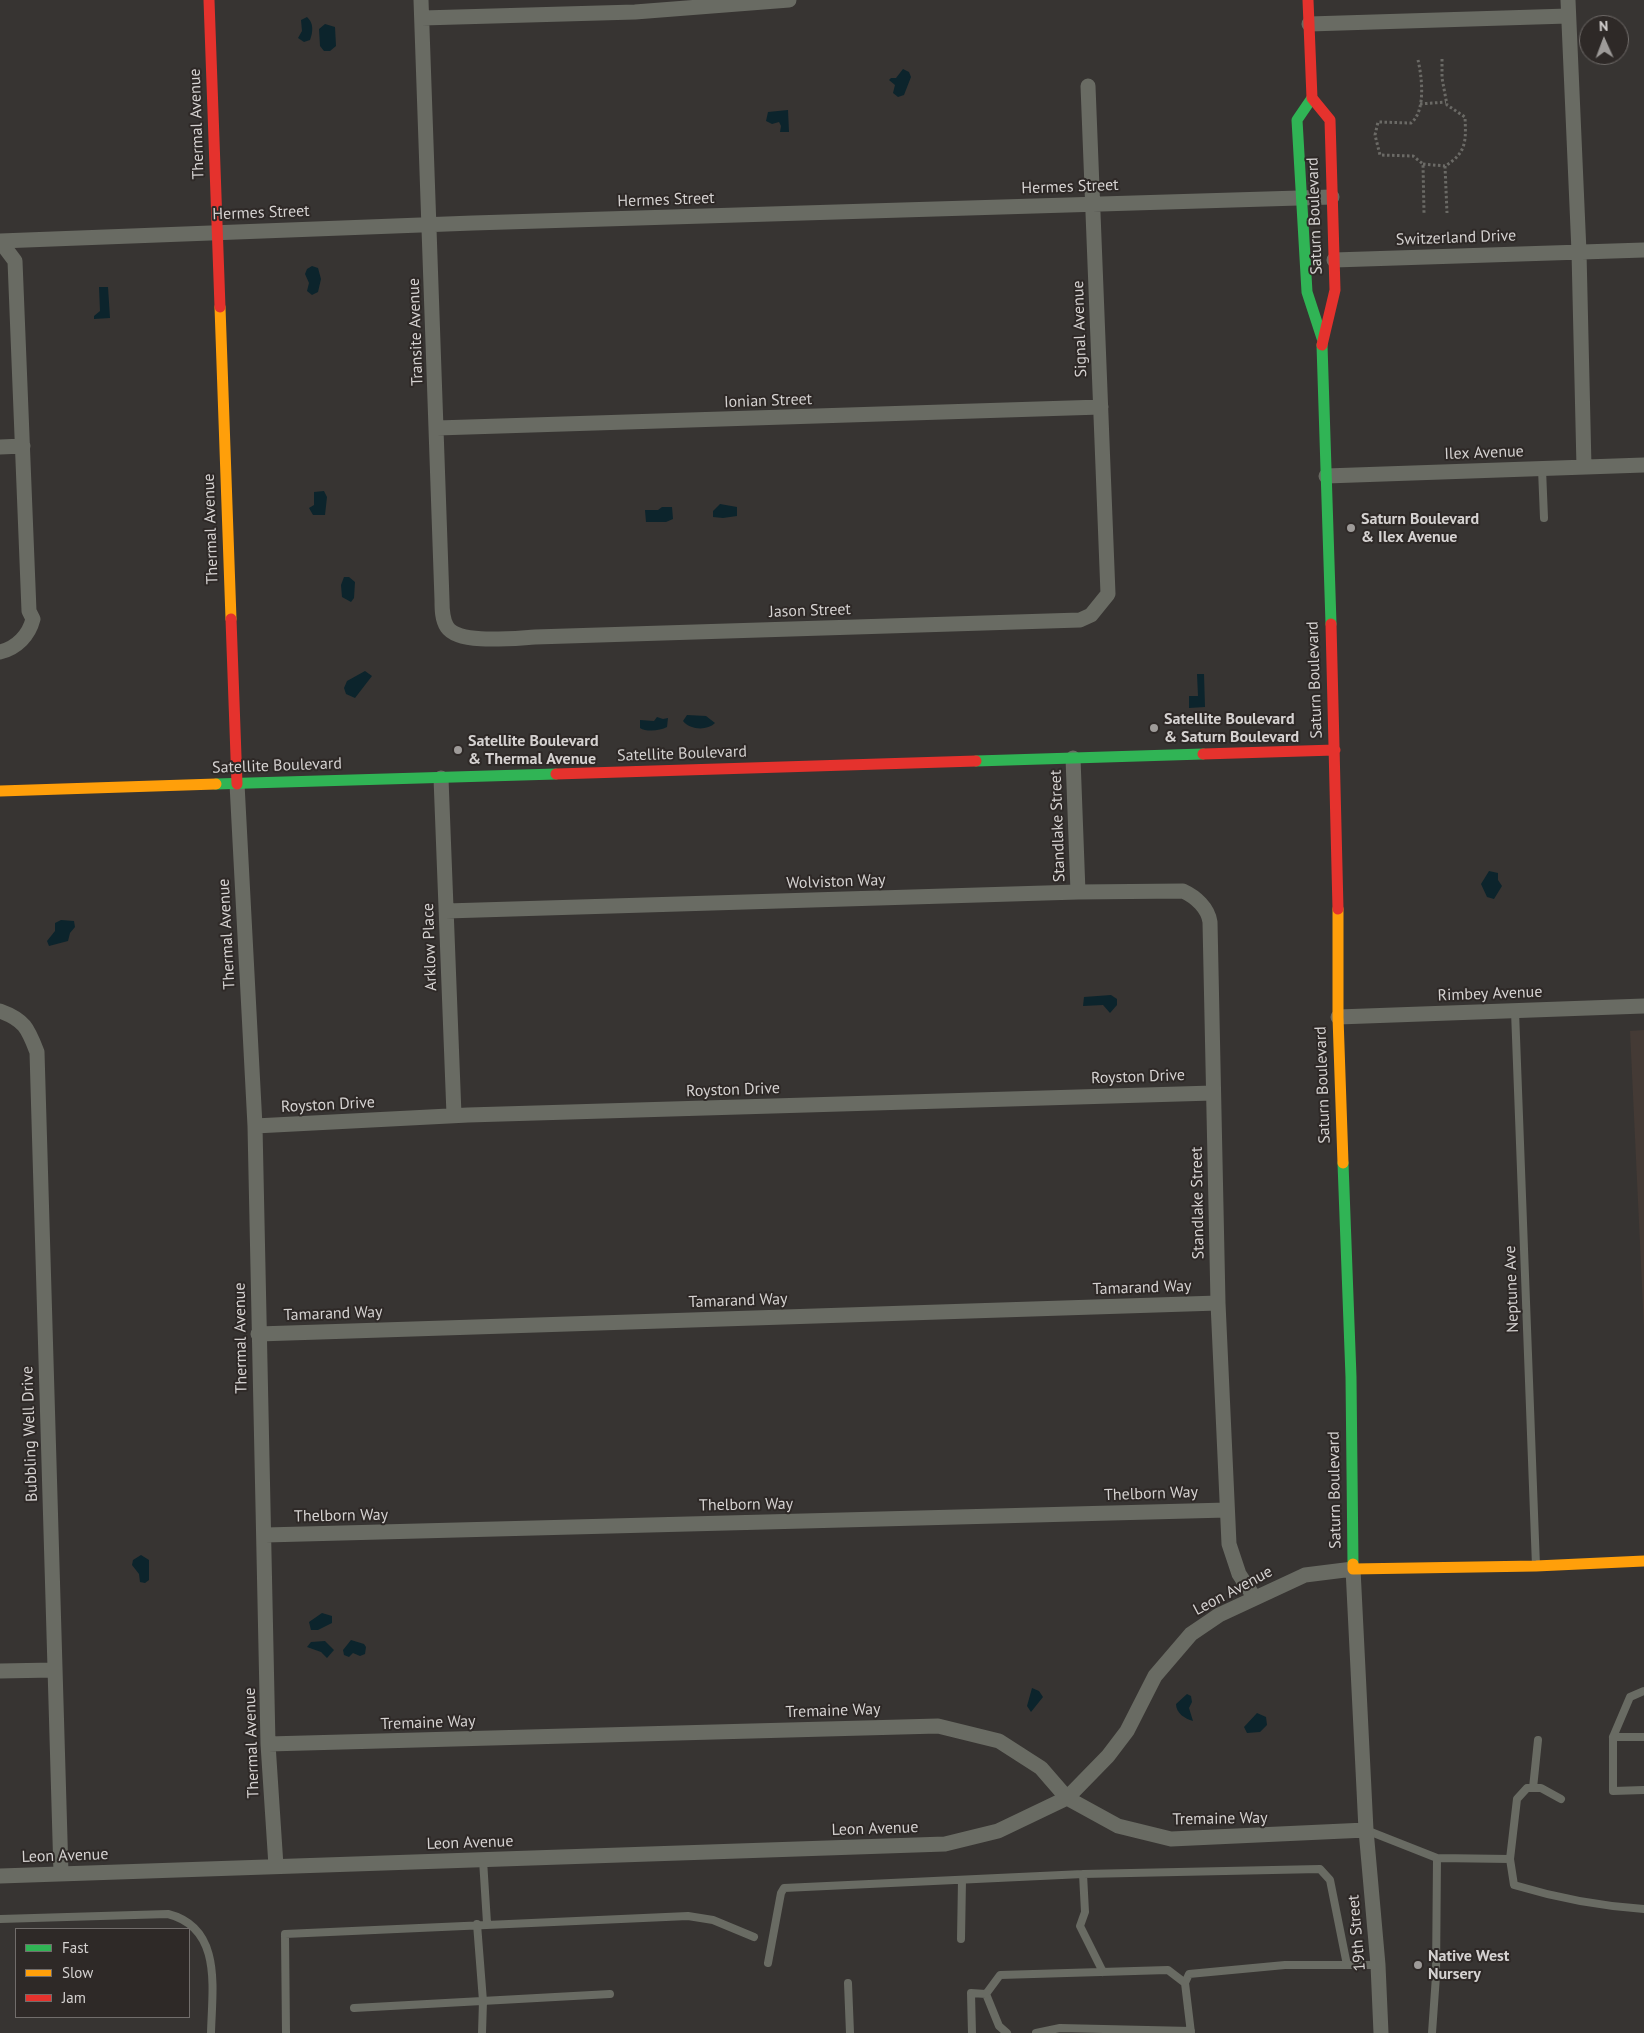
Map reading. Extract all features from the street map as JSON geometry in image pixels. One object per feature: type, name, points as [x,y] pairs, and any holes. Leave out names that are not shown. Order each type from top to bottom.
[{"type":"street","name":"Thermal Avenue","points":[[209,0],[219,233],[237,784],[255,1126],[268,1744],[276,1866]]},
{"type":"street","name":"Transite Avenue","points":[[421,0],[443,615],[448,628],[464,638],[480,638]]},
{"type":"street","points":[[422,18],[635,6],[789,0]]},
{"type":"street","points":[[1308,0],[1312,98]]},
{"type":"street","points":[[1568,0],[1579,252],[1584,467]]},
{"type":"street","points":[[1309,24],[1568,16]]},
{"type":"street","name":"Signal Avenue","points":[[1088,86],[1107,571]]},
{"type":"street","name":"Saturn Boulevard","points":[[1322,338],[1335,290],[1330,120],[1312,98],[1297,120],[1307,292],[1322,338],[1338,850],[1338,1017],[1351,1377],[1353,1569],[1366,1830]]},
{"type":"street","name":"Hermes Street","points":[[0,240],[1093,203],[1332,197]]},
{"type":"street","points":[[0,236],[0,240],[15,261],[29,611],[33,619],[30,631],[13,648],[1,652]]},
{"type":"street","name":"Switzerland Drive","points":[[1334,260],[1644,250]]},
{"type":"street","name":"Ionian Street","points":[[437,428],[1101,407]]},
{"type":"street","points":[[0,447],[23,446]]},
{"type":"street","name":"Ilex Avenue","points":[[1326,476],[1644,465]]},
{"type":"street","name":"Jason Street","points":[[480,638],[1080,620],[1092,615],[1108,594],[1107,571]]},
{"type":"street","name":"Satellite Boulevard","points":[[0,791],[1335,750]]},
{"type":"street","name":"Standlake Street","points":[[1073,758],[1078,892]]},
{"type":"street","name":"Arklow Place","points":[[441,778],[454,1116]]},
{"type":"street","name":"Wolviston Way","points":[[446,911],[1078,892],[1183,891],[1192,895],[1208,913],[1210,922]]},
{"type":"street","name":"Standlake Street","points":[[1210,922],[1218,1303],[1228,1544],[1239,1574],[1254,1597]]},
{"type":"street","name":"Rimbey Avenue","points":[[1338,1017],[1644,1006]]},
{"type":"street","name":"Bubbling Well Drive","points":[[0,1011],[14,1016],[28,1029],[37,1052],[54,1670],[62,1873]]},
{"type":"street","name":"Royston Drive","points":[[255,1126],[454,1116],[1213,1093]]},
{"type":"street","name":"Tamarand Way","points":[[258,1334],[1218,1303]]},
{"type":"street","name":"Thelborn Way","points":[[265,1535],[1227,1510]]},
{"type":"street","name":"Leon Avenue","points":[[0,1876],[945,1844],[998,1831],[1067,1798],[1113,1749],[1127,1731],[1155,1676],[1191,1634],[1219,1615],[1254,1597],[1305,1575],[1353,1569],[1536,1566],[1644,1561]]},
{"type":"street","points":[[0,1671],[54,1670]]},
{"type":"street","name":"Tremaine Way","points":[[268,1744],[938,1726],[999,1741],[1041,1768],[1067,1798],[1118,1826],[1171,1839],[1366,1830]]},
{"type":"street","name":"19th Street","points":[[1366,1830],[1378,1965],[1381,2033]]},
{"type":"lane","points":[[1542,469],[1544,518]]},
{"type":"lane","name":"Neptune Ave","points":[[1515,1011],[1536,1566]]},
{"type":"lane","points":[[1644,1691],[1630,1697],[1613,1737],[1613,1791],[1644,1790]]},
{"type":"lane","points":[[1613,1737],[1644,1737]]},
{"type":"lane","points":[[1533,1788],[1538,1740]]},
{"type":"lane","points":[[1561,1799],[1541,1788],[1527,1788],[1517,1799],[1510,1859],[1514,1885],[1553,1897],[1601,1906],[1644,1909]]},
{"type":"lane","points":[[1366,1830],[1437,1858],[1510,1859]]},
{"type":"lane","points":[[1432,2033],[1436,1976],[1437,1858]]},
{"type":"lane","points":[[483,1860],[486,1924]]},
{"type":"lane","points":[[768,1964],[781,1892],[784,1888],[1083,1874],[1320,1870],[1330,1880],[1347,1966]]},
{"type":"lane","points":[[1083,1874],[1085,1912],[1080,1926],[1102,1972]]},
{"type":"lane","points":[[961,1939],[962,1880]]},
{"type":"lane","points":[[0,1919],[159,1914],[180,1916],[191,1923],[204,1938],[213,1966],[211,2033]]},
{"type":"lane","points":[[286,2033],[285,1934],[688,1916],[713,1920],[754,1937]]},
{"type":"lane","points":[[477,1924],[483,2001],[482,2033]]},
{"type":"lane","points":[[1036,2033],[1063,2031],[1191,2032],[1186,1983],[1190,1974],[1285,1965],[1378,1965]]},
{"type":"lane","points":[[986,1994],[1000,1975],[1168,1970],[1186,1983]]},
{"type":"lane","points":[[848,1983],[850,2033]]},
{"type":"lane","points":[[972,2033],[971,1993],[986,1994]]},
{"type":"lane","points":[[354,2008],[610,1994]]},
{"type":"lane","points":[[986,1994],[999,2026],[1007,2033]]},
{"type":"path","points":[[1418,60],[1420,104],[1418,114],[1411,124],[1378,122],[1375,135],[1380,155],[1413,156],[1423,164],[1445,166],[1456,160],[1463,151],[1466,130],[1464,117],[1453,111],[1446,102],[1442,78],[1442,59]]},
{"type":"path","points":[[1420,104],[1446,102]]},
{"type":"path","points":[[1423,164],[1424,213]]},
{"type":"path","points":[[1445,166],[1447,212]]},
{"type":"shaded area","points":[[1644,1030],[1644,1329],[1630,1031]]},
{"type":"water","points":[[307,17],[311,22],[312,31],[310,40],[304,42],[298,38],[302,31],[301,20]]},
{"type":"water","points":[[325,24],[335,27],[336,46],[330,51],[324,51],[320,46],[319,29]]},
{"type":"water","points":[[903,69],[909,72],[911,77],[904,95],[898,97],[893,93],[895,85],[889,80],[896,78]]},
{"type":"water","points":[[788,110],[789,132],[780,132],[781,126],[779,122],[772,124],[766,121],[768,112]]},
{"type":"water","points":[[312,266],[318,268],[321,279],[318,292],[312,295],[307,291],[309,283],[305,274],[307,269]]},
{"type":"water","points":[[99,287],[108,287],[110,318],[94,319],[94,316],[100,311]]},
{"type":"water","points":[[324,491],[327,497],[325,515],[313,515],[309,508],[314,505],[314,492]]},
{"type":"water","points":[[720,504],[737,507],[737,516],[713,517],[713,511]]},
{"type":"water","points":[[662,507],[672,507],[673,519],[666,522],[646,522],[645,510],[658,510]]},
{"type":"water","points":[[344,577],[349,577],[355,582],[354,598],[351,602],[342,597],[341,585]]},
{"type":"water","points":[[365,671],[372,676],[355,698],[346,694],[344,688],[347,681]]},
{"type":"water","points":[[1197,674],[1204,674],[1205,707],[1189,708],[1189,696],[1198,696]]},
{"type":"water","points":[[687,715],[706,716],[715,723],[708,727],[694,728],[683,721]]},
{"type":"water","points":[[657,717],[668,718],[667,727],[653,730],[640,728],[640,720],[654,721]]},
{"type":"water","points":[[1489,871],[1498,873],[1498,880],[1502,886],[1494,899],[1487,897],[1481,884]]},
{"type":"water","points":[[61,920],[74,921],[75,927],[70,933],[68,941],[49,946],[47,941],[55,931],[55,923]]},
{"type":"water","points":[[1111,995],[1117,999],[1117,1005],[1110,1013],[1103,1005],[1083,1006],[1084,997]]},
{"type":"water","points":[[141,1555],[149,1560],[149,1580],[145,1583],[140,1582],[139,1574],[132,1565],[133,1560]]},
{"type":"water","points":[[322,1613],[332,1616],[332,1623],[318,1630],[311,1630],[309,1622]]},
{"type":"water","points":[[351,1640],[364,1644],[366,1647],[365,1654],[360,1656],[353,1653],[349,1657],[344,1655],[343,1650]]},
{"type":"water","points":[[325,1641],[334,1650],[327,1658],[321,1652],[307,1647],[311,1642]]},
{"type":"water","points":[[1032,1688],[1039,1691],[1043,1697],[1031,1712],[1027,1706]]},
{"type":"water","points":[[1187,1694],[1191,1696],[1192,1702],[1189,1708],[1193,1721],[1182,1715],[1176,1707],[1176,1704]]},
{"type":"water","points":[[1257,1713],[1266,1717],[1267,1725],[1260,1732],[1247,1733],[1244,1727]]},
{"type":"traffic: fast","points":[[1312,98],[1297,120],[1307,292],[1322,338]]},
{"type":"traffic: fast","points":[[1322,345],[1331,624]]},
{"type":"traffic: fast","points":[[976,761],[1203,754]]},
{"type":"traffic: fast","points":[[216,784],[556,774]]},
{"type":"traffic: fast","points":[[1343,1163],[1351,1377],[1353,1564]]},
{"type":"traffic: slow","points":[[220,307],[231,619]]},
{"type":"traffic: slow","points":[[0,791],[216,784]]},
{"type":"traffic: slow","points":[[1338,909],[1338,1017],[1343,1163]]},
{"type":"traffic: slow","points":[[1353,1564],[1353,1569],[1536,1566],[1644,1561]]},
{"type":"traffic: jam","points":[[209,0],[220,307]]},
{"type":"traffic: jam","points":[[1308,0],[1312,98],[1330,120],[1335,290],[1322,345]]},
{"type":"traffic: jam","points":[[231,619],[237,784]]},
{"type":"traffic: jam","points":[[1331,624],[1338,909]]},
{"type":"traffic: jam","points":[[1203,754],[1335,750]]},
{"type":"traffic: jam","points":[[556,774],[976,761]]},
{"type":"place","name":"Saturn Boulevard & Ilex Avenue","points":[[1351,528]]},
{"type":"place","name":"Satellite Boulevard & Saturn Boulevard","points":[[1154,728]]},
{"type":"place","name":"Satellite Boulevard & Thermal Avenue","points":[[458,750]]},
{"type":"place","name":"Native West Nursery","points":[[1418,1965]]}]
